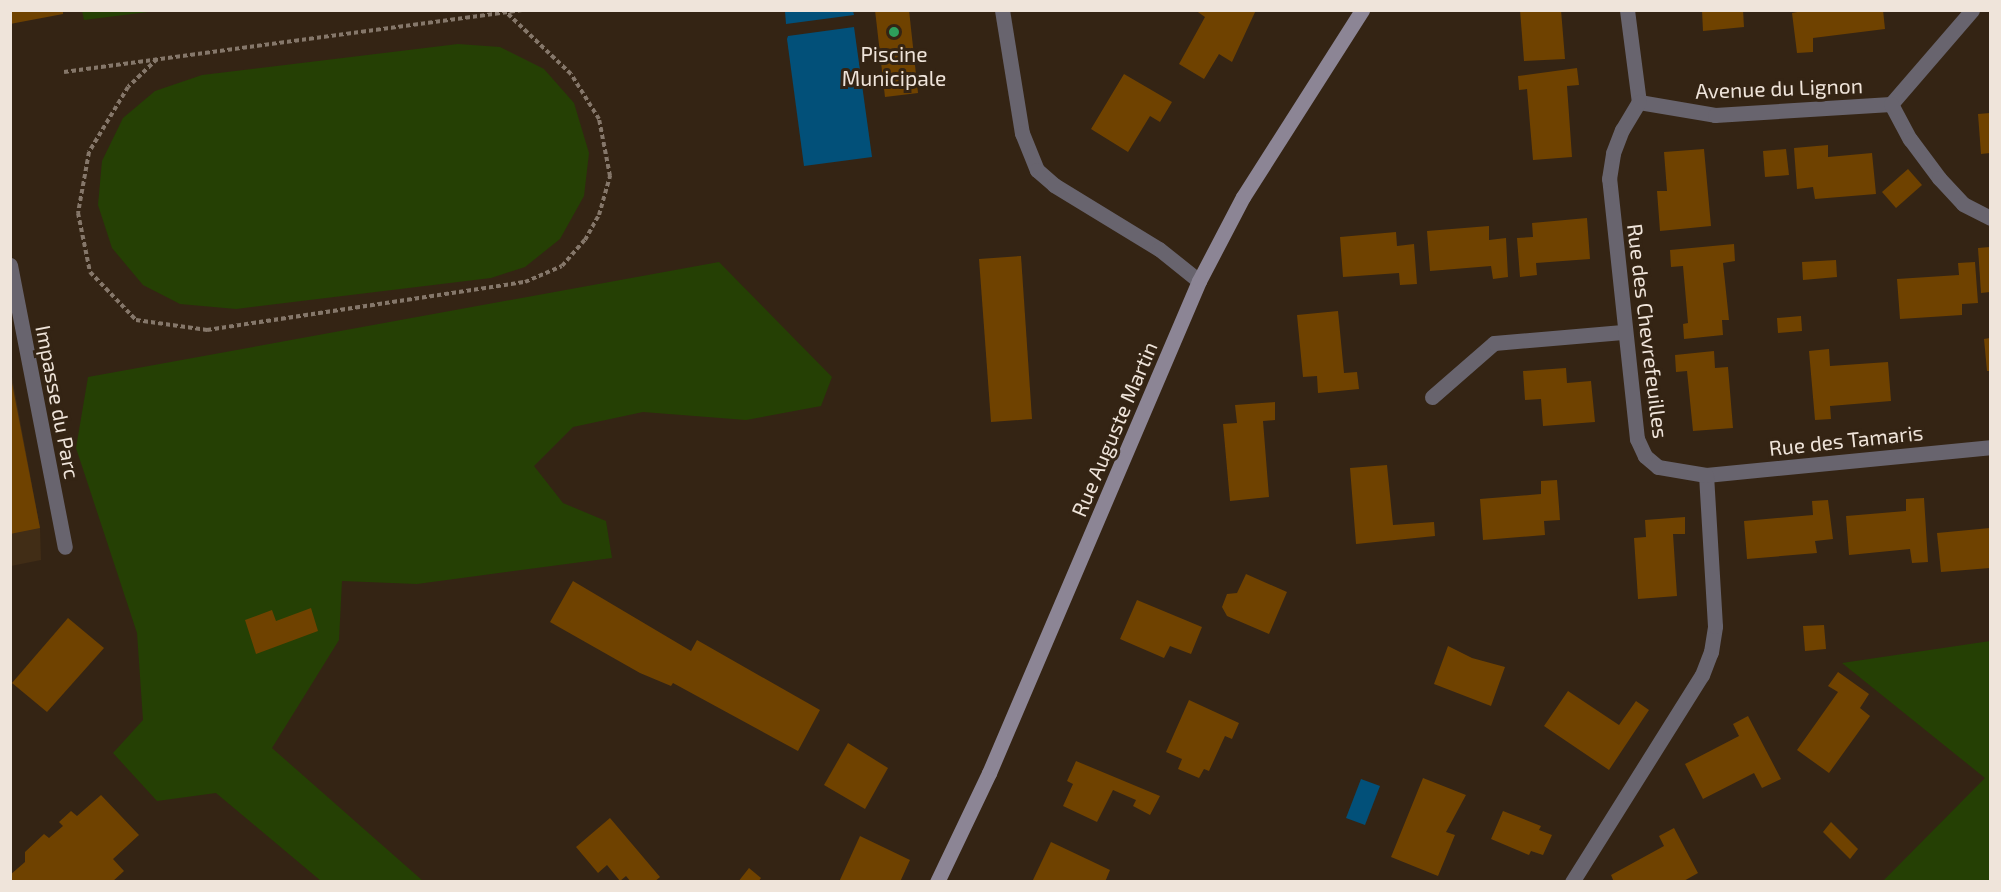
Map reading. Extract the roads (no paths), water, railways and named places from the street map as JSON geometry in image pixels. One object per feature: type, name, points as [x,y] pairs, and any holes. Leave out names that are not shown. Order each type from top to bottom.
[{"type":"main road","name":"Rue Auguste Martin","points":[[937,882],[994,762],[1199,281],[1244,197],[1362,10]]},
{"type":"street","points":[[1002,10],[1022,133],[1037,171],[1054,185],[1159,249],[1199,281]]},
{"type":"street","points":[[1627,10],[1639,102]]},
{"type":"street","name":"Avenue du Lignon","points":[[1639,102],[1715,115],[1891,104],[1972,10]]},
{"type":"street","name":"Rue des Chevrefeuilles","points":[[1639,102],[1622,130],[1613,153],[1609,179],[1623,332],[1636,439],[1645,456],[1671,472],[1706,475]]},
{"type":"street","points":[[1891,104],[1910,139],[1939,178],[1963,204],[1990,218]]},
{"type":"street","name":"Impasse du Parc","points":[[10,265],[65,547]]},
{"type":"street","points":[[1432,397],[1494,343],[1623,332]]},
{"type":"street","name":"Rue des Tamaris","points":[[1706,475],[1990,447]]},
{"type":"street","points":[[1572,882],[1702,675],[1712,652],[1715,606],[1706,475]]},
{"type":"water","points":[[785,11],[853,11],[854,15],[786,24]]},
{"type":"water","points":[[854,27],[872,157],[804,166],[788,36]]},
{"type":"water","points":[[1361,779],[1380,786],[1365,825],[1346,818]]},
{"type":"place","name":"Piscine Municipale","points":[[894,32]]}]
